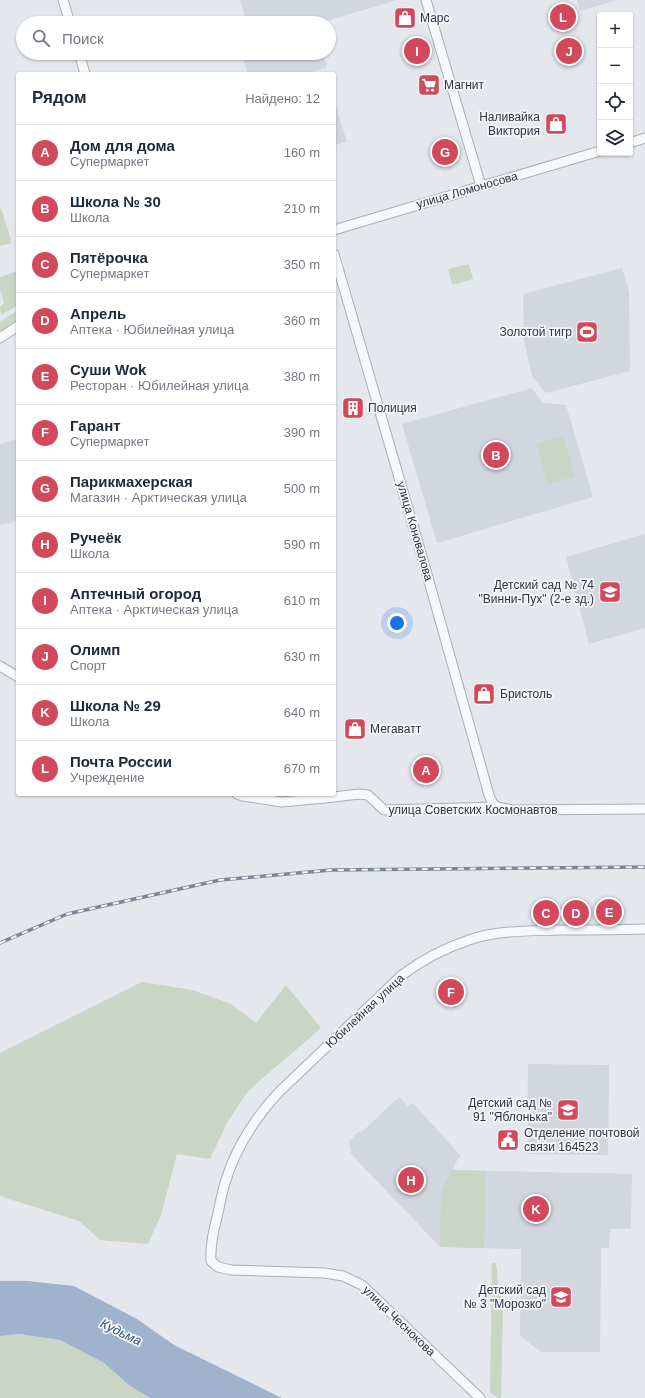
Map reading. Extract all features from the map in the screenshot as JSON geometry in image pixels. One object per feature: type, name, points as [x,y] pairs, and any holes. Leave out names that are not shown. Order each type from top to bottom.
[{"type":"street","points":[[63,0],[68,16]]},
{"type":"street","points":[[426,0],[481,186]]},
{"type":"street","points":[[81,60],[84,72]]},
{"type":"street","points":[[633,142],[645,138]]},
{"type":"street","name":"улица Ломоносова","points":[[336,229],[597,152]]},
{"type":"street","name":"улица Коновалова","points":[[336,261],[425,567],[489,795],[493,804],[497,807]]},
{"type":"street","points":[[0,338],[16,327]]},
{"type":"street","points":[[0,666],[16,676]]},
{"type":"street","name":"улица Советских Космонавтов","points":[[243,796],[282,802],[359,794],[368,795],[384,810],[497,807],[513,810],[645,809]]},
{"type":"street","name":"Юбилейная улица","points":[[211,1261],[211,1245],[225,1183],[233,1161],[255,1121],[268,1103],[279,1092],[402,976],[416,965],[434,955],[469,940],[486,936],[522,931],[645,930]]},
{"type":"street","name":"улица Чеснокова","points":[[211,1261],[218,1267],[231,1270],[324,1273],[343,1276],[362,1285],[480,1398]]},
{"type":"shaded area","points":[[240,0],[397,0],[336,18],[336,16],[245,16]]},
{"type":"shaded area","points":[[577,0],[617,0],[580,11]]},
{"type":"shaded area","points":[[243,60],[325,60],[327,67],[312,72],[247,72]]},
{"type":"shaded area","points":[[336,106],[347,142],[336,145]]},
{"type":"shaded area","points":[[622,268],[629,292],[630,371],[546,393],[532,376],[524,340],[523,294]]},
{"type":"shaded area","points":[[532,388],[543,403],[566,405],[593,497],[437,543],[402,424]]},
{"type":"shaded area","points":[[16,440],[16,521],[0,525],[0,444]]},
{"type":"shaded area","name":"Детский сад № 74 \"Винни-Пух\" (2-е зд.)","points":[[645,534],[645,628],[589,644],[566,557]]},
{"type":"shaded area","name":"Детский сад № 91 \"Яблонька\"","points":[[528,1064],[609,1065],[608,1155],[527,1154]]},
{"type":"shaded area","points":[[399,1097],[408,1106],[413,1103],[460,1155],[452,1170],[632,1174],[631,1229],[610,1229],[609,1248],[601,1248],[600,1352],[541,1352],[520,1336],[521,1249],[440,1247],[351,1154],[349,1141],[358,1132],[363,1131]]},
{"type":"green space","points":[[1,208],[12,243],[0,246],[0,209]]},
{"type":"green space","points":[[469,264],[473,279],[452,285],[448,269]]},
{"type":"green space","points":[[16,272],[16,306],[1,315],[0,307],[4,303],[0,289],[0,277]]},
{"type":"green space","points":[[16,311],[16,321],[0,332],[0,322]]},
{"type":"green space","points":[[563,436],[575,476],[548,484],[536,444]]},
{"type":"green space","points":[[142,982],[192,990],[231,1004],[256,1023],[286,985],[321,1028],[248,1091],[228,1121],[210,1159],[177,1154],[161,1215],[148,1244],[100,1240],[79,1221],[0,1196],[0,1053]]},
{"type":"green space","points":[[452,1170],[486,1171],[484,1248],[440,1247],[441,1190]]},
{"type":"green space","points":[[492,1263],[495,1263],[497,1268],[498,1291],[502,1297],[503,1308],[501,1398],[498,1398],[490,1392]]},
{"type":"green space","points":[[19,1334],[60,1340],[104,1363],[130,1386],[150,1398],[0,1398],[0,1336]]},
{"type":"water","name":"Кудьма","points":[[0,1281],[28,1281],[74,1286],[137,1319],[174,1345],[282,1398],[150,1398],[130,1386],[104,1363],[60,1340],[19,1334],[0,1336]]},
{"type":"railway","points":[[0,943],[67,914],[220,880],[331,870],[645,867]]},
{"type":"place","name":"Почта России","points":[[563,17]]},
{"type":"place","name":"Марс","points":[[405,18]]},
{"type":"place","name":"Аптечный огород","points":[[417,51]]},
{"type":"place","name":"Олимп","points":[[569,51]]},
{"type":"place","name":"Магнит","points":[[429,85]]},
{"type":"place","name":"Наливайка Виктория","points":[[556,124]]},
{"type":"place","name":"Парикмахерская","points":[[445,152]]},
{"type":"place","name":"Золотой тигр","points":[[587,332]]},
{"type":"place","name":"Полиция","points":[[353,408]]},
{"type":"place","name":"Школа № 30","points":[[496,455]]},
{"type":"place","name":"Детский сад № 74 \"Винни-Пух\" (2-е зд.)","points":[[610,592]]},
{"type":"place","name":"Бристоль","points":[[484,694]]},
{"type":"place","name":"Мегаватт","points":[[355,729]]},
{"type":"place","name":"Дом для дома","points":[[426,770]]},
{"type":"place","name":"Суши Wok","points":[[609,912]]},
{"type":"place","name":"Пятёрочка","points":[[546,913]]},
{"type":"place","name":"Апрель","points":[[576,913]]},
{"type":"place","name":"Гарант","points":[[451,992]]},
{"type":"place","name":"Детский сад № 91 \"Яблонька\"","points":[[568,1110]]},
{"type":"place","name":"Отделение почтовой связи 164523","points":[[508,1140]]},
{"type":"place","name":"Ручеёк","points":[[411,1180]]},
{"type":"place","name":"Школа № 29","points":[[536,1209]]},
{"type":"place","name":"Детский сад № 3 \"Морозко\"","points":[[561,1297]]}]
